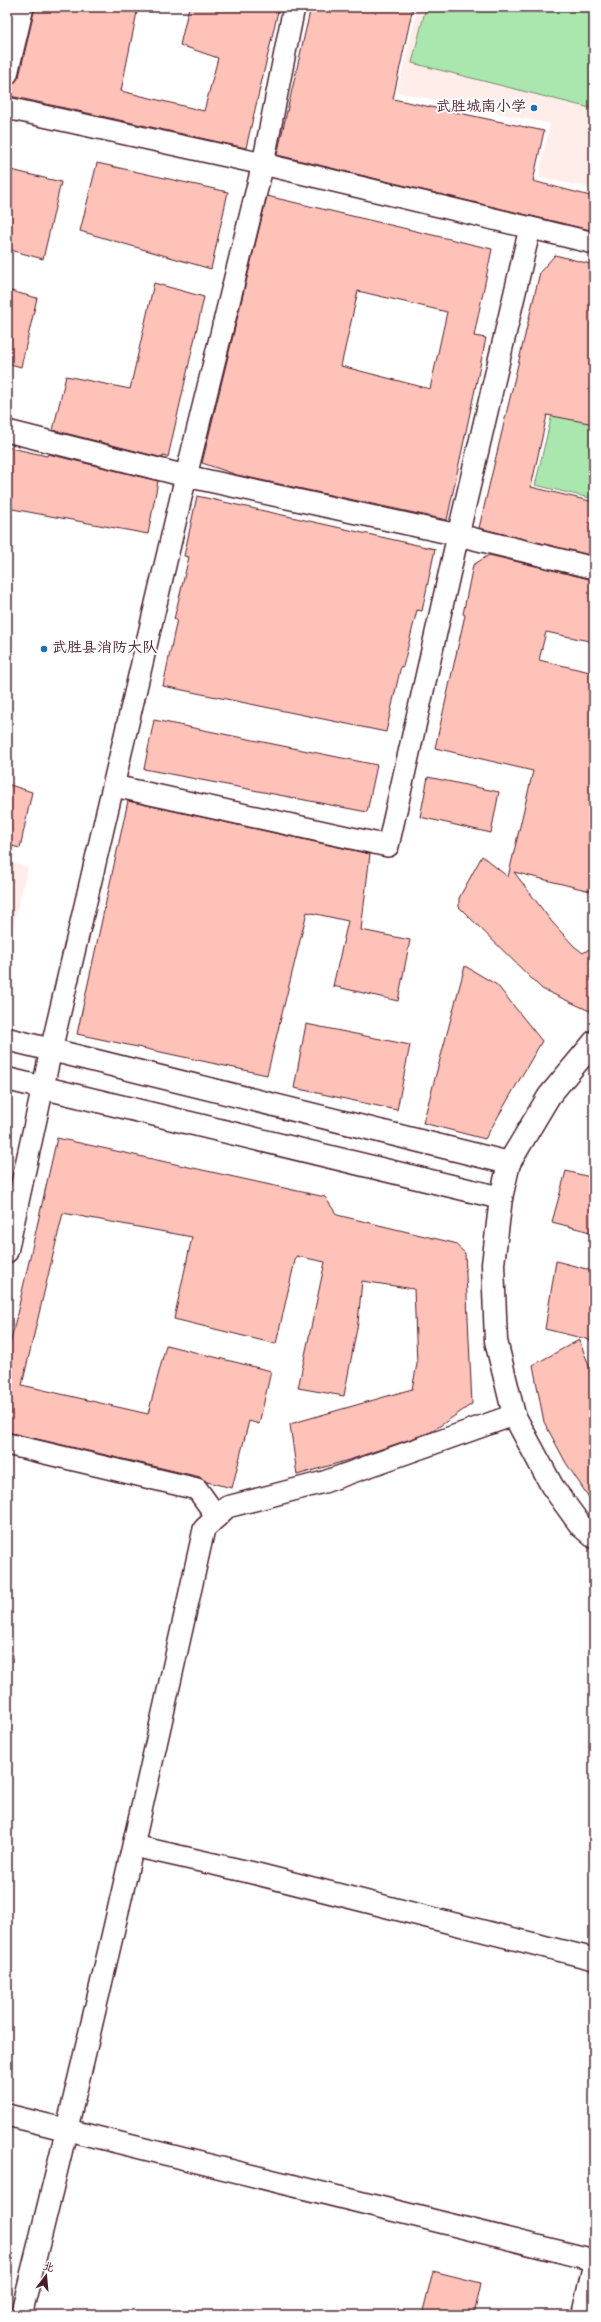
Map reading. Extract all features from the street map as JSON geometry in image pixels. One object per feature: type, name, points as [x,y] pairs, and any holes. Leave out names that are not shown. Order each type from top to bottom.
[{"type":"main road","points":[[7,1039],[509,1163]]},
{"type":"main road","points":[[594,1042],[548,1096],[509,1163],[501,1198],[493,1264],[496,1341],[514,1414],[552,1486],[581,1526],[594,1537]]},
{"type":"main road","points":[[7,1079],[501,1198]]},
{"type":"main road","points":[[583,2315],[594,2265]]},
{"type":"street","points":[[7,74],[23,7]]},
{"type":"street","points":[[7,1252],[51,1050],[186,476],[263,164],[294,7]]},
{"type":"street","points":[[7,108],[263,164],[594,243]]},
{"type":"street","points":[[114,786],[388,846],[458,535],[530,228]]},
{"type":"street","points":[[7,431],[186,476],[458,535],[594,568]]},
{"type":"street","points":[[21,2315],[67,2130],[134,1846],[204,1529],[227,1507],[324,1482],[514,1414]]},
{"type":"street","points":[[7,1444],[197,1489],[217,1517]]},
{"type":"street","points":[[134,1846],[249,1872],[594,1959]]},
{"type":"street","points":[[7,2115],[594,2260]]},
{"type":"shaded area","name":"武胜城南小学","points":[[418,7],[594,7],[594,189],[539,177],[550,124],[397,92]]},
{"type":"shaded area","points":[[7,861],[28,868],[7,948]]},
{"type":"green space","name":"武胜城南小学","points":[[426,7],[594,7],[594,109],[412,63]]},
{"type":"green space","points":[[571,335],[594,340],[594,499],[535,485]]},
{"type":"building","points":[[35,7],[138,7],[121,91],[204,111],[218,58],[180,45],[189,7],[279,7],[246,148],[10,96],[13,84],[19,77]]},
{"type":"building","points":[[311,7],[413,7],[393,99],[544,131],[533,181],[594,197],[594,231],[277,155]]},
{"type":"building","points":[[97,163],[228,192],[211,269],[80,231]]},
{"type":"building","points":[[7,169],[61,182],[43,259],[7,249]]},
{"type":"building","points":[[267,196],[492,249],[474,336],[486,338],[447,520],[237,475],[202,463]],"holes":[[[358,291],[447,312],[430,389],[341,366]]]},
{"type":"building","points":[[555,255],[594,265],[594,424],[547,415],[531,487],[594,502],[594,556],[479,528],[540,272]]},
{"type":"building","points":[[154,283],[204,297],[168,457],[163,456],[163,458],[53,430],[66,376],[130,389]]},
{"type":"building","points":[[7,290],[37,298],[21,367],[7,363]]},
{"type":"building","points":[[7,447],[47,456],[48,454],[158,481],[148,534],[7,508]]},
{"type":"building","points":[[197,496],[435,549],[422,611],[417,610],[403,667],[401,666],[386,732],[163,686],[177,619],[174,619],[189,557],[184,556]]},
{"type":"building","points":[[489,555],[594,580],[594,642],[546,632],[539,660],[594,673],[594,892],[514,872],[552,922],[574,946],[583,953],[594,946],[594,1013],[542,989],[459,907],[459,898],[482,856],[508,877],[533,771],[435,748],[465,615],[463,614],[473,565]]},
{"type":"building","points":[[154,720],[377,765],[367,812],[144,769]]},
{"type":"building","points":[[428,777],[499,792],[491,833],[420,817]]},
{"type":"building","points":[[7,784],[32,792],[20,848],[7,845]]},
{"type":"building","points":[[128,801],[370,854],[361,930],[410,940],[398,1001],[333,986],[348,921],[307,912],[267,1075],[77,1034]]},
{"type":"building","points":[[465,966],[497,985],[542,1041],[485,1139],[423,1123]]},
{"type":"building","points":[[306,1024],[410,1045],[397,1110],[294,1088]]},
{"type":"building","points":[[57,1138],[325,1197],[337,1215],[454,1243],[465,1253],[472,1404],[431,1432],[352,1459],[297,1475],[290,1424],[412,1389],[417,1364],[414,1289],[362,1281],[358,1323],[344,1396],[298,1388],[325,1262],[296,1256],[276,1344],[174,1319],[192,1237],[63,1213],[22,1385],[148,1414],[166,1345],[271,1371],[259,1424],[249,1421],[232,1488],[207,1482],[200,1477],[7,1432],[7,1358]]},
{"type":"building","points":[[566,1171],[594,1178],[594,1233],[552,1222]]},
{"type":"building","points":[[556,1261],[594,1271],[594,1341],[545,1329]]},
{"type":"building","points":[[579,1340],[594,1378],[594,1505],[566,1463],[544,1422],[533,1365]]},
{"type":"building","points":[[433,2271],[481,2283],[474,2315],[422,2315]]},
{"type":"place","name":"武胜城南小学","points":[[534,108]]},
{"type":"place","name":"武胜县消防大队","points":[[44,649]]}]
